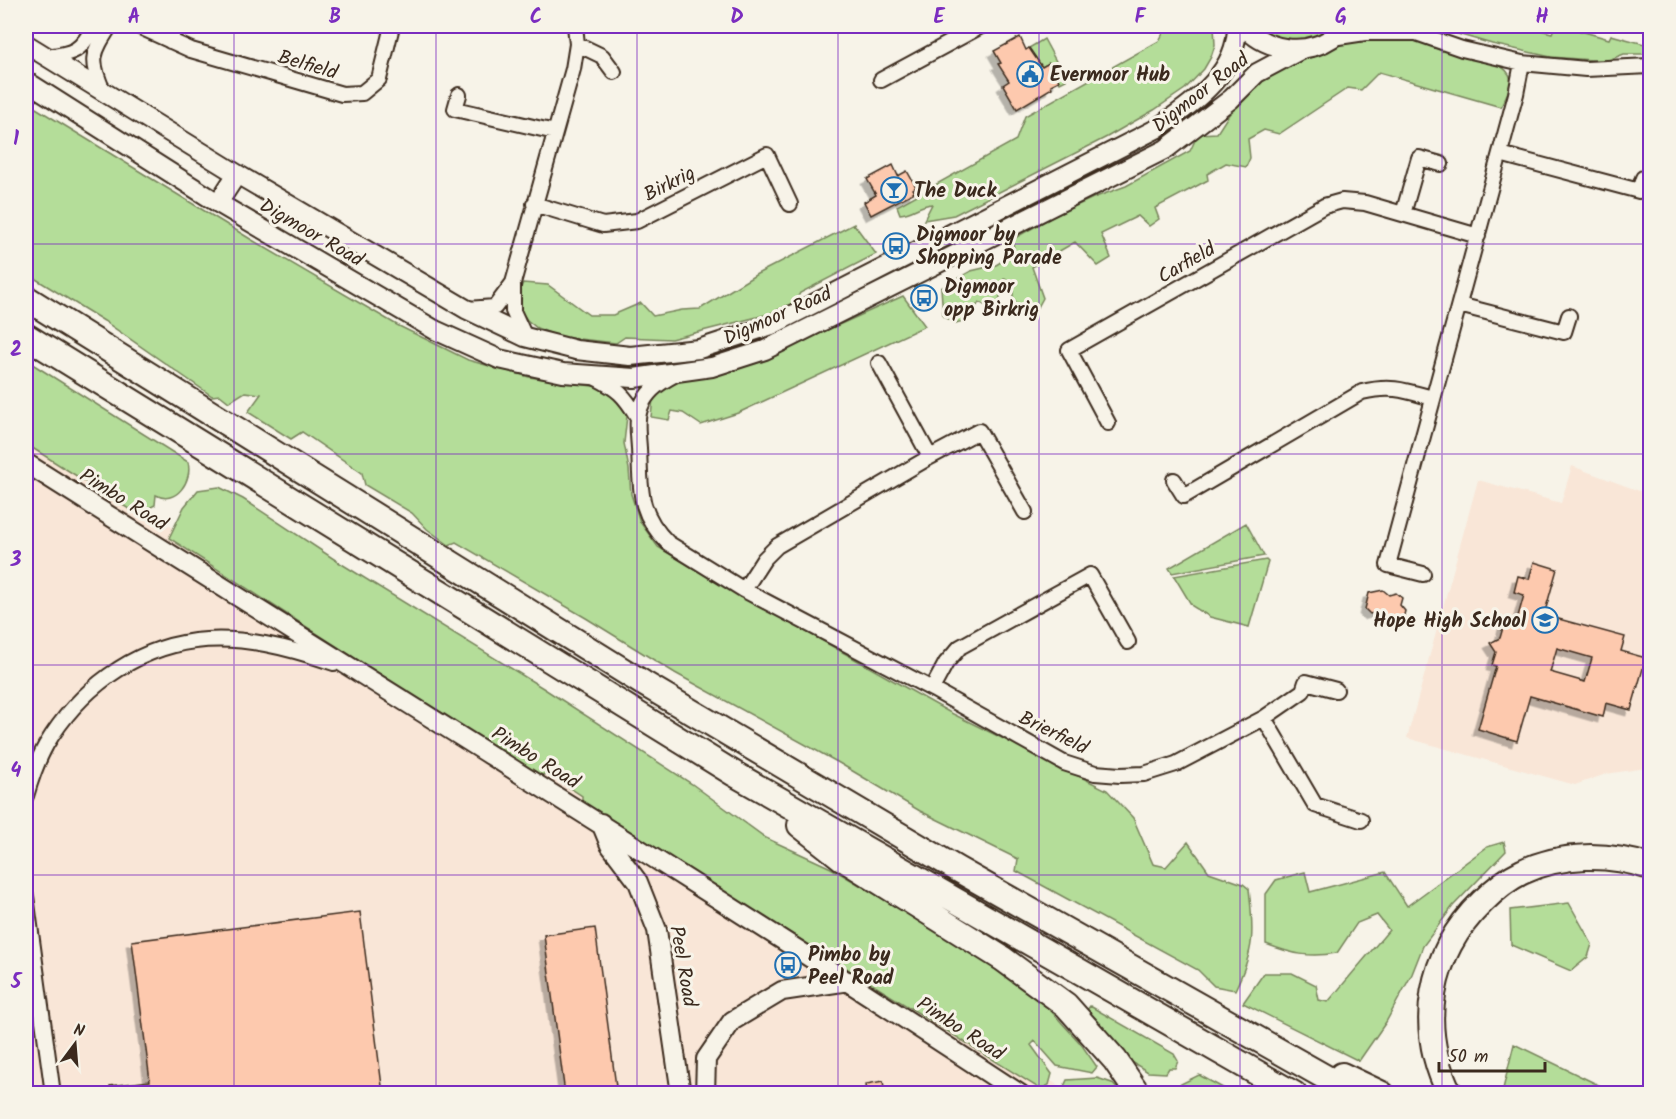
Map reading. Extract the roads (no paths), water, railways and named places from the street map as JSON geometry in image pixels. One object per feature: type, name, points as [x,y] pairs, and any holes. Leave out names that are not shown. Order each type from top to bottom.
[{"type":"highway","points":[[26,298],[643,683],[957,869],[1355,1094]]},
{"type":"highway","points":[[26,336],[733,773],[1294,1094]]},
{"type":"highway","points":[[733,773],[842,858],[1002,959],[1066,1005],[1115,1060],[1138,1094]]},
{"type":"highway","points":[[1450,1094],[1440,1074],[1434,1052],[1431,1012],[1433,988],[1442,959],[1454,934],[1469,915],[1496,888],[1521,872],[1548,863],[1576,857],[1604,856],[1631,860],[1650,867]]},
{"type":"highway","points":[[1249,1033],[1382,1094]]},
{"type":"street","points":[[46,57],[76,51],[85,42],[94,26]]},
{"type":"street","points":[[103,92],[94,71],[93,59],[96,47],[110,26]]},
{"type":"street","name":"Belfield","points":[[138,26],[170,41],[225,60],[342,94],[362,93],[379,80],[392,26]]},
{"type":"street","points":[[170,41],[175,26]]},
{"type":"street","points":[[525,337],[513,310],[513,283],[573,69],[577,44],[575,26]]},
{"type":"street","points":[[881,80],[981,26]]},
{"type":"street","name":"Digmoor Road","points":[[26,45],[237,174],[466,309],[525,337],[576,350],[630,356],[699,349],[772,325],[1156,129],[1194,102],[1223,72],[1233,55],[1237,26]]},
{"type":"street","points":[[1244,26],[1264,42],[1283,48],[1302,49]]},
{"type":"street","points":[[1332,38],[1346,26]]},
{"type":"street","points":[[1332,38],[1412,29],[1462,49],[1522,63],[1586,69],[1650,66]]},
{"type":"street","name":"Digmoor Road","points":[[26,81],[219,203],[435,330],[499,359],[563,374],[634,378],[712,367],[765,350],[1166,149],[1231,99],[1257,73],[1302,49],[1332,38]]},
{"type":"street","points":[[577,44],[602,56],[615,72]]},
{"type":"street","points":[[1423,574],[1388,565],[1500,154],[1522,63]]},
{"type":"street","points":[[459,95],[455,109],[555,132]]},
{"type":"street","points":[[1500,154],[1639,191],[1643,178]]},
{"type":"street","name":"Birkrig","points":[[534,204],[603,225],[637,221],[766,155],[790,204]]},
{"type":"street","points":[[1403,214],[1419,158],[1441,164]]},
{"type":"street","points":[[219,203],[237,174]]},
{"type":"street","name":"Carfield","points":[[1108,423],[1069,350],[1324,206],[1352,201],[1478,236]]},
{"type":"street","points":[[466,309],[495,307],[513,283]]},
{"type":"street","points":[[1459,305],[1564,332],[1569,316]]},
{"type":"street","points":[[879,363],[930,457]]},
{"type":"street","points":[[637,417],[642,404],[654,387],[676,373]]},
{"type":"street","points":[[593,376],[615,387],[637,417]]},
{"type":"street","points":[[1174,480],[1184,496],[1362,392],[1385,387],[1432,398]]},
{"type":"street","name":"Brierfield","points":[[637,417],[640,492],[644,507],[654,527],[668,543],[744,590],[932,689],[1064,763],[1095,772],[1120,775],[1144,774],[1176,764],[1264,718],[1303,691],[1306,682],[1336,690]]},
{"type":"street","points":[[744,590],[764,559],[777,546],[979,431],[1025,512]]},
{"type":"street","name":"Pimbo Road","points":[[26,463],[348,667],[601,823],[849,981],[1020,1094]]},
{"type":"street","points":[[932,689],[946,663],[960,647],[1090,574],[1128,642]]},
{"type":"street","points":[[26,796],[46,746],[73,708],[97,684],[117,669],[140,657],[195,641],[248,641],[306,653],[348,667]]},
{"type":"street","points":[[1264,718],[1315,805],[1360,820]]},
{"type":"street","name":"Peel Road","points":[[601,823],[610,845],[638,882],[657,930],[681,1094]]},
{"type":"street","points":[[26,896],[53,1094]]},
{"type":"street","points":[[705,1094],[706,1059],[732,1021],[782,991],[849,981]]},
{"type":"place","name":"Evermoor Hub","points":[[1030,74]]},
{"type":"place","name":"The Duck","points":[[894,190]]},
{"type":"place","name":"Digmoor by Shopping Parade","points":[[896,246]]},
{"type":"place","name":"Digmoor opp Birkrig","points":[[924,298]]},
{"type":"place","name":"Hope High School","points":[[1545,620]]},
{"type":"place","name":"Pimbo by Peel Road","points":[[788,965]]}]
